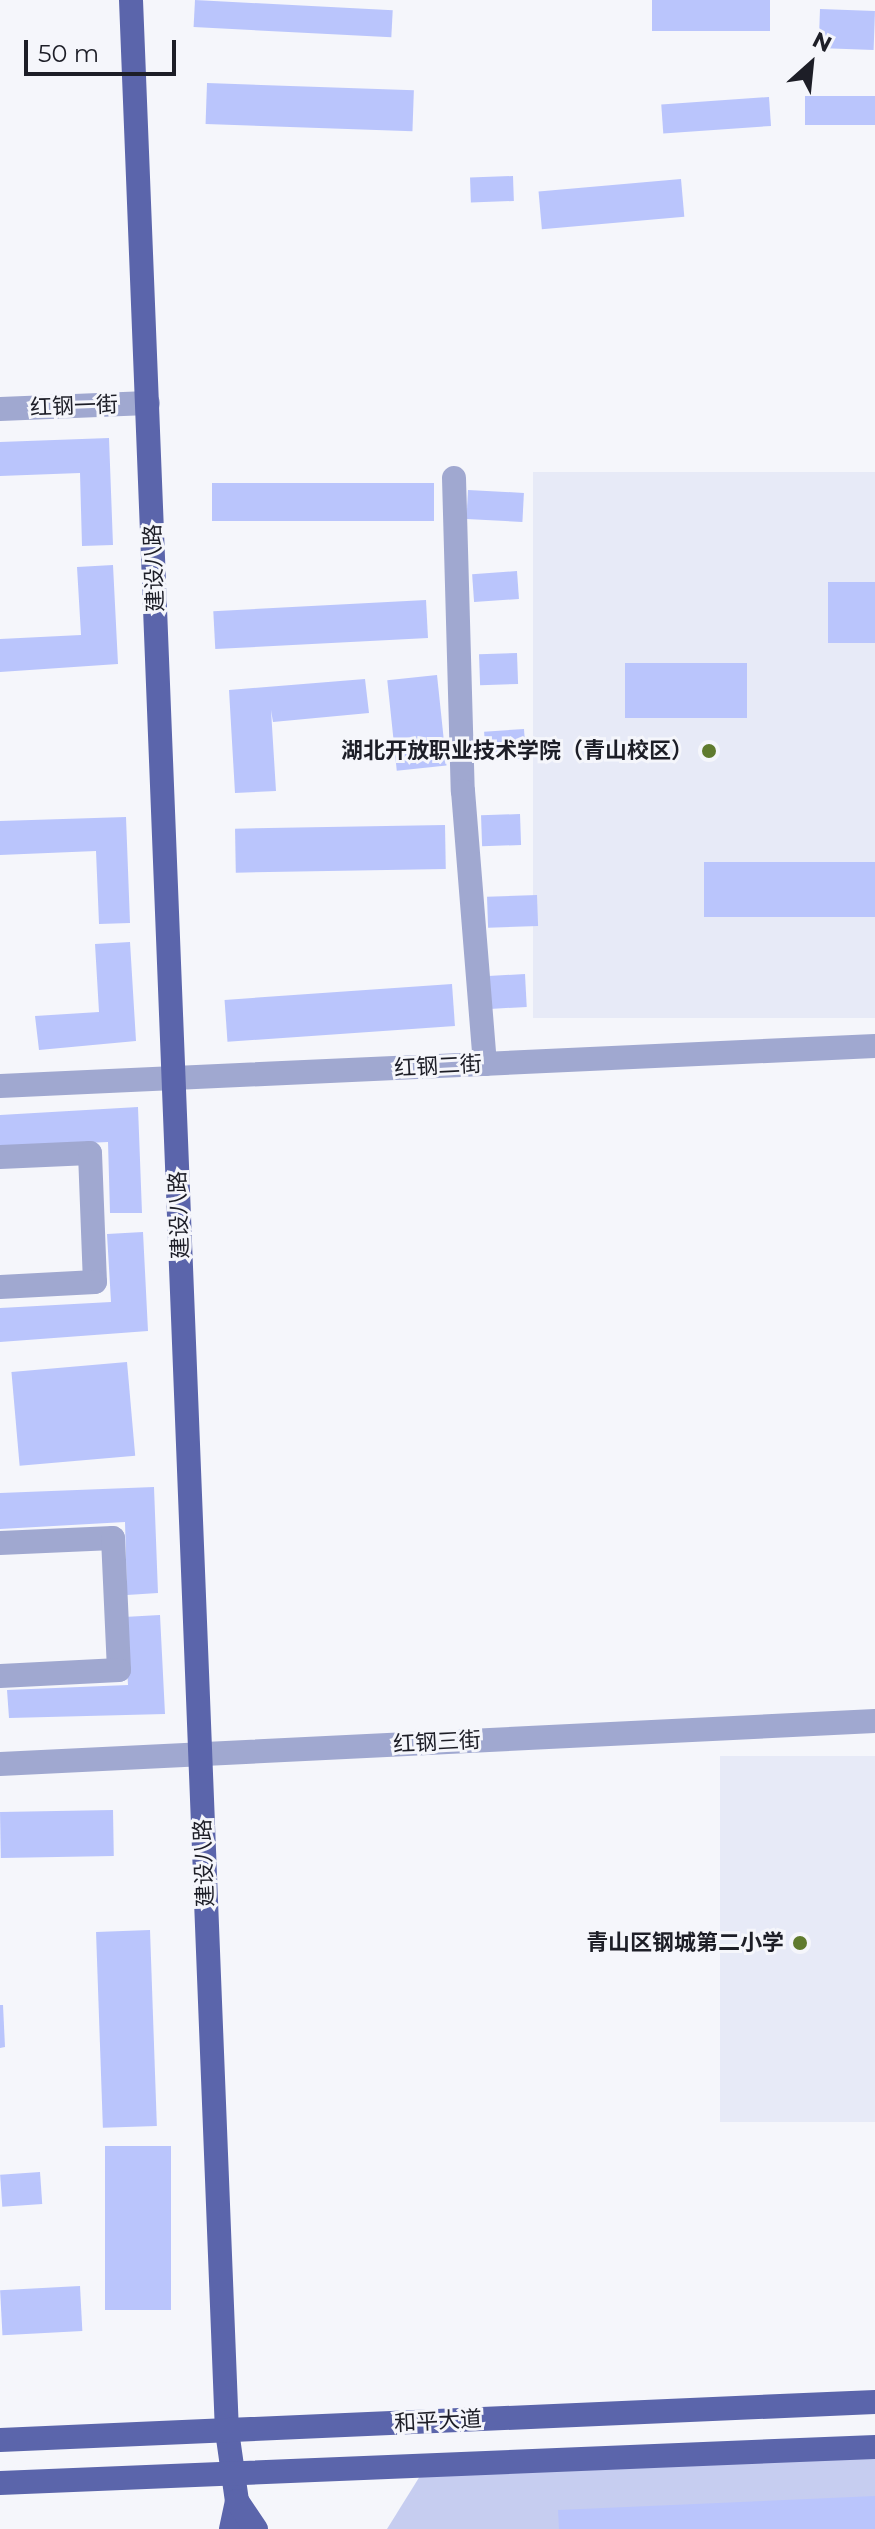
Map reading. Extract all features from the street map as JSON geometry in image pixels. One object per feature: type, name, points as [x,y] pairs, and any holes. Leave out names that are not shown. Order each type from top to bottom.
[{"type":"main road","name":"建设八路","points":[[131,0],[227,2431],[237,2501]]},
{"type":"main road","name":"和平大道","points":[[0,2440],[875,2402]]},
{"type":"main road","name":"和平大道","points":[[0,2483],[875,2447]]},
{"type":"main road","points":[[231,2529],[237,2501]]},
{"type":"main road","points":[[237,2501],[256,2529]]},
{"type":"street","name":"红钢一街","points":[[0,409],[148,403]]},
{"type":"street","points":[[454,478],[463,791],[485,1064]]},
{"type":"street","name":"红钢二街","points":[[0,1086],[875,1046]]},
{"type":"street","points":[[0,1157],[90,1153],[95,1282],[0,1287]]},
{"type":"street","points":[[0,1543],[113,1538],[119,1670],[0,1676]]},
{"type":"street","name":"红钢三街","points":[[0,1764],[875,1721]]},
{"type":"shaded area","name":"湖北开放职业技术学院（青山校区）","points":[[533,472],[875,472],[875,1018],[533,1018]]},
{"type":"shaded area","name":"青山区钢城第二小学","points":[[720,1756],[875,1756],[875,2122],[720,2122]]},
{"type":"shaded area","points":[[875,2442],[875,2529],[387,2529],[425,2468]]},
{"type":"building","points":[[195,0],[393,10],[391,37],[194,27]]},
{"type":"building","points":[[652,0],[770,0],[770,31],[652,31]]},
{"type":"building","points":[[820,9],[875,11],[874,50],[819,48]]},
{"type":"building","points":[[207,83],[414,90],[412,131],[206,124]]},
{"type":"building","points":[[805,96],[875,96],[875,125],[805,125]]},
{"type":"building","points":[[769,97],[771,126],[663,133],[661,105]]},
{"type":"building","points":[[513,176],[514,201],[471,202],[470,178]]},
{"type":"building","points":[[681,179],[684,217],[542,229],[539,191]]},
{"type":"building","points":[[109,438],[113,545],[82,546],[80,473],[0,476],[0,442]]},
{"type":"building","points":[[212,483],[434,483],[434,521],[212,521]]},
{"type":"building","points":[[468,490],[524,493],[522,522],[466,519]]},
{"type":"building","points":[[113,565],[118,664],[0,672],[0,639],[81,635],[77,567]]},
{"type":"building","points":[[517,571],[519,599],[474,602],[472,574]]},
{"type":"building","points":[[828,582],[875,582],[875,643],[828,643]]},
{"type":"building","points":[[426,600],[428,638],[215,649],[213,611]]},
{"type":"building","points":[[517,653],[518,684],[480,685],[479,654]]},
{"type":"building","points":[[625,663],[747,663],[747,718],[625,718]]},
{"type":"building","points":[[437,675],[447,766],[397,771],[387,680]]},
{"type":"building","points":[[365,679],[369,713],[273,722],[271,710],[276,791],[235,793],[229,690]]},
{"type":"building","points":[[524,729],[526,758],[486,761],[484,732]]},
{"type":"building","points":[[520,814],[521,845],[482,846],[481,815]]},
{"type":"building","points":[[126,817],[130,923],[99,924],[96,851],[0,855],[0,821]]},
{"type":"building","points":[[445,825],[446,869],[236,873],[235,829]]},
{"type":"building","points":[[704,862],[875,862],[875,917],[704,917]]},
{"type":"building","points":[[537,895],[538,926],[488,928],[487,897]]},
{"type":"building","points":[[130,942],[136,1041],[39,1050],[35,1016],[99,1012],[95,944]]},
{"type":"building","points":[[525,974],[527,1007],[490,1009],[488,976]]},
{"type":"building","points":[[452,984],[455,1026],[227,1042],[225,1000]]},
{"type":"building","points":[[138,1107],[142,1213],[110,1213],[108,1142],[0,1147],[0,1115]]},
{"type":"building","points":[[143,1232],[148,1331],[0,1342],[0,1308],[111,1302],[107,1234]]},
{"type":"building","points":[[127,1362],[135,1456],[20,1466],[11,1372]]},
{"type":"building","points":[[154,1487],[158,1593],[127,1595],[125,1522],[0,1529],[0,1493]]},
{"type":"building","points":[[160,1615],[165,1714],[9,1718],[7,1690],[128,1685],[124,1617]]},
{"type":"building","points":[[113,1810],[114,1856],[1,1858],[0,1812]]},
{"type":"building","points":[[150,1930],[157,2126],[103,2128],[96,1932]]},
{"type":"building","points":[[0,2005],[3,2005],[5,2047],[0,2048]]},
{"type":"building","points":[[105,2146],[171,2146],[171,2310],[105,2310]]},
{"type":"building","points":[[40,2172],[42,2204],[2,2207],[0,2175]]},
{"type":"building","points":[[80,2286],[82,2331],[2,2335],[0,2290]]},
{"type":"building","points":[[875,2496],[875,2529],[559,2529],[558,2510]]},
{"type":"place","name":"湖北开放职业技术学院（青山校区）","points":[[709,751]]},
{"type":"place","name":"青山区钢城第二小学","points":[[800,1943]]}]
